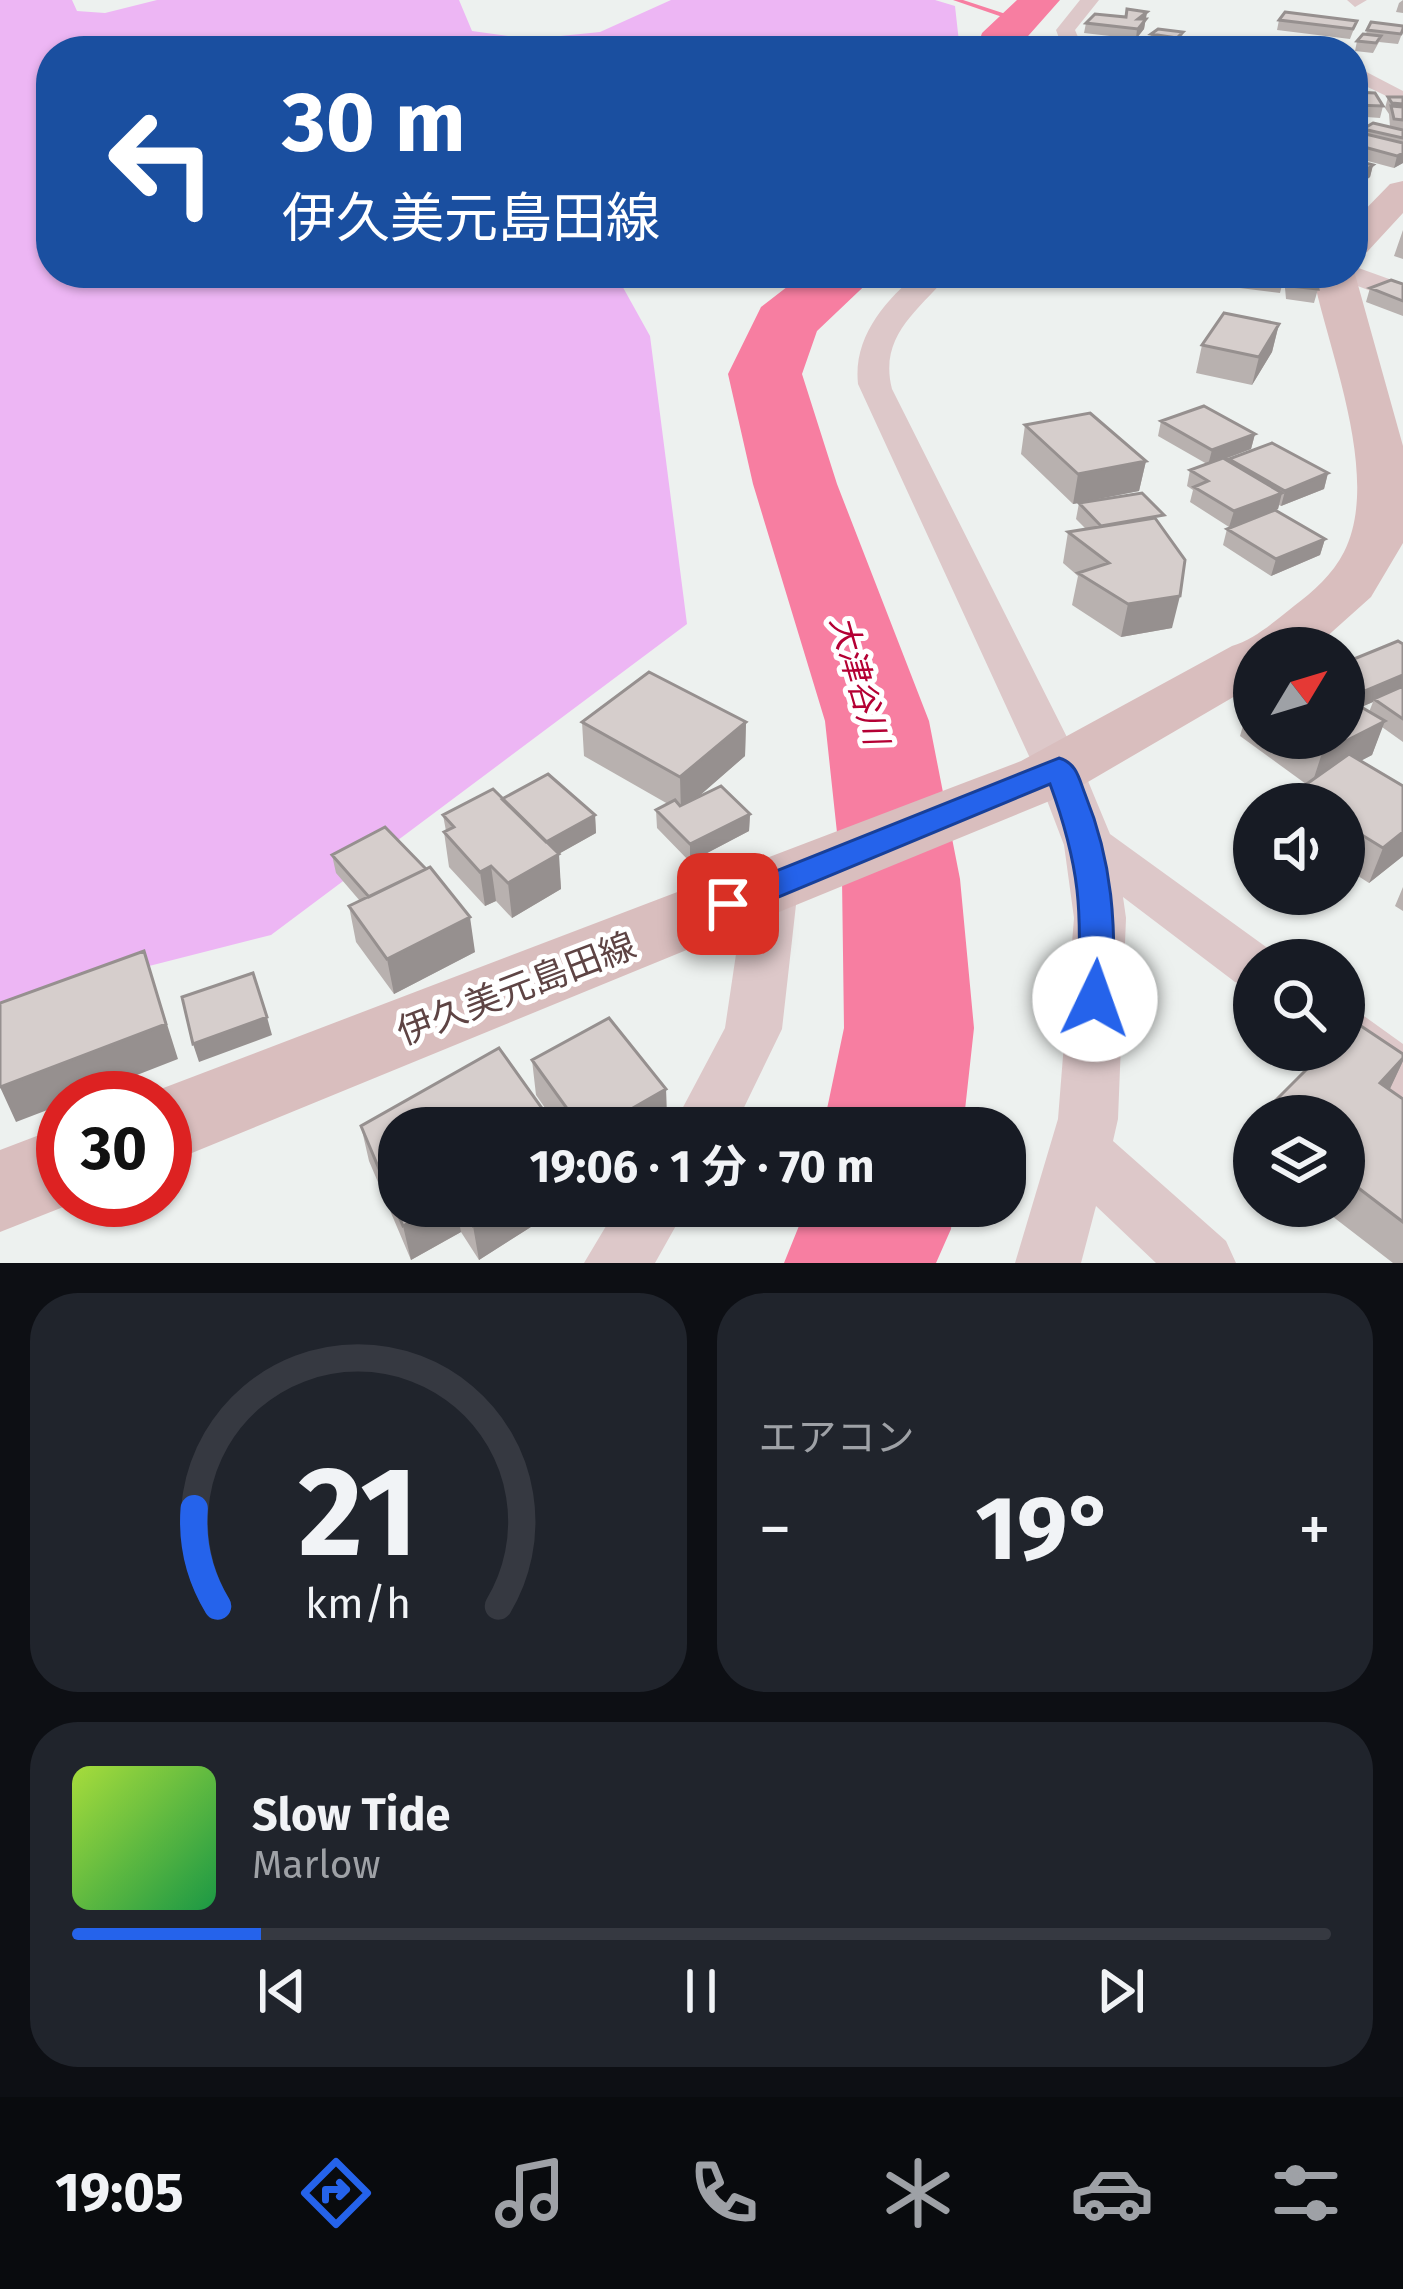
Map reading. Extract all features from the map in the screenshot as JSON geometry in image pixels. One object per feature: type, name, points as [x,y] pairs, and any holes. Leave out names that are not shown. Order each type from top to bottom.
[{"type":"main road","points":[[1368,228],[1403,192]]},
{"type":"main road","points":[[1302,627],[1340,598],[1391,537],[1384,477],[1336,288]]},
{"type":"main road","name":"伊久美元島田線","points":[[192,1115],[1052,773],[1233,671]]},
{"type":"main road","points":[[0,1191],[36,1177]]},
{"type":"street","points":[[1068,36],[1065,30],[1090,0]]},
{"type":"street","points":[[1368,79],[1401,98]]},
{"type":"street","points":[[1368,97],[1401,98]]},
{"type":"street","points":[[1368,280],[1403,294]]},
{"type":"street","points":[[917,288],[888,321],[873,374],[884,412],[1089,844],[1100,918],[1088,1119],[1048,1263]]},
{"type":"street","points":[[1089,844],[1233,951]]},
{"type":"street","points":[[714,1107],[753,1029],[784,882]]},
{"type":"street","points":[[1365,1048],[1403,1076]]},
{"type":"street","points":[[1079,1150],[1203,1263]]},
{"type":"street","points":[[616,1263],[641,1227]]},
{"type":"shaded area","points":[[0,0],[72,0],[77,11],[105,13],[157,0],[459,0],[472,31],[509,36],[36,36],[36,288],[623,288],[650,336],[687,624],[271,935],[0,1004]]},
{"type":"shaded area","points":[[671,0],[935,0],[955,6],[958,36],[561,36],[600,32]]},
{"type":"building","points":[[1127,9],[1147,12],[1138,19],[1146,19],[1138,29],[1086,23],[1095,14],[1126,17]]},
{"type":"building","points":[[1285,12],[1357,21],[1353,29],[1279,20]]},
{"type":"building","points":[[1371,22],[1403,29],[1401,34],[1367,30]]},
{"type":"building","points":[[1158,29],[1183,32],[1179,36],[1151,34]]},
{"type":"building","points":[[1368,93],[1375,93],[1383,106],[1368,106]]},
{"type":"building","points":[[1391,106],[1403,107],[1403,120],[1394,119]]},
{"type":"building","points":[[1368,126],[1403,130],[1403,138],[1368,130]]},
{"type":"building","points":[[1368,135],[1403,143],[1403,153],[1397,156],[1368,148]]},
{"type":"building","points":[[1391,280],[1403,284],[1403,301],[1370,288]]},
{"type":"building","points":[[1224,313],[1279,324],[1259,357],[1202,345]]},
{"type":"building","points":[[1204,406],[1255,434],[1212,450],[1161,421]]},
{"type":"building","points":[[1090,413],[1146,461],[1078,474],[1025,425]]},
{"type":"building","points":[[1272,443],[1328,473],[1285,491],[1229,459]]},
{"type":"building","points":[[1223,458],[1282,493],[1234,511],[1194,487],[1208,481],[1190,470]]},
{"type":"building","points":[[1142,493],[1164,515],[1101,526],[1079,503]]},
{"type":"building","points":[[1275,510],[1325,539],[1276,559],[1227,529]]},
{"type":"building","points":[[1155,518],[1185,560],[1180,596],[1128,604],[1078,573],[1109,563],[1068,532]]},
{"type":"building","points":[[1398,641],[1403,644],[1403,675],[1365,691],[1365,654]]},
{"type":"building","points":[[649,672],[746,722],[680,777],[582,722]]},
{"type":"building","points":[[1403,686],[1403,719],[1374,699]]},
{"type":"building","points":[[1365,709],[1385,721],[1365,731]]},
{"type":"building","points":[[1342,759],[1357,759],[1403,786],[1403,832],[1383,848],[1365,837],[1365,783],[1308,783]]},
{"type":"building","points":[[548,774],[595,815],[546,842],[502,799]]},
{"type":"building","points":[[721,786],[750,814],[690,844],[656,810],[675,800],[680,806]]},
{"type":"building","points":[[493,789],[559,854],[508,883],[491,866],[480,872],[444,832],[454,827],[443,815]]},
{"type":"building","points":[[385,827],[426,869],[369,897],[332,855]]},
{"type":"building","points":[[430,867],[470,917],[387,959],[349,906]]},
{"type":"building","points":[[144,951],[166,1024],[0,1087],[0,1003]]},
{"type":"building","points":[[253,973],[267,1017],[193,1044],[182,997]]},
{"type":"building","points":[[609,1018],[666,1089],[635,1107],[566,1107],[532,1060]]},
{"type":"building","points":[[1365,1029],[1403,1054],[1380,1083],[1403,1099],[1403,1222],[1365,1193],[1365,1095],[1281,1095],[1305,1071],[1365,1071]]},
{"type":"building","points":[[499,1048],[541,1107],[395,1107]]},
{"type":"building","points":[[378,1116],[378,1166],[361,1126]]},
{"type":"waterway","points":[[956,0],[1017,19]]},
{"type":"waterway","name":"大津谷川","points":[[1004,36],[1040,0]]},
{"type":"waterway","name":"大津谷川","points":[[827,288],[785,322],[765,374],[795,484],[877,721],[901,879],[909,1028],[896,1107]]},
{"type":"waterway","name":"大津谷川","points":[[860,1263],[877,1227]]},
{"type":"route","points":[[728,904],[1059,769],[1089,844],[1100,918],[1095,999]]}]
